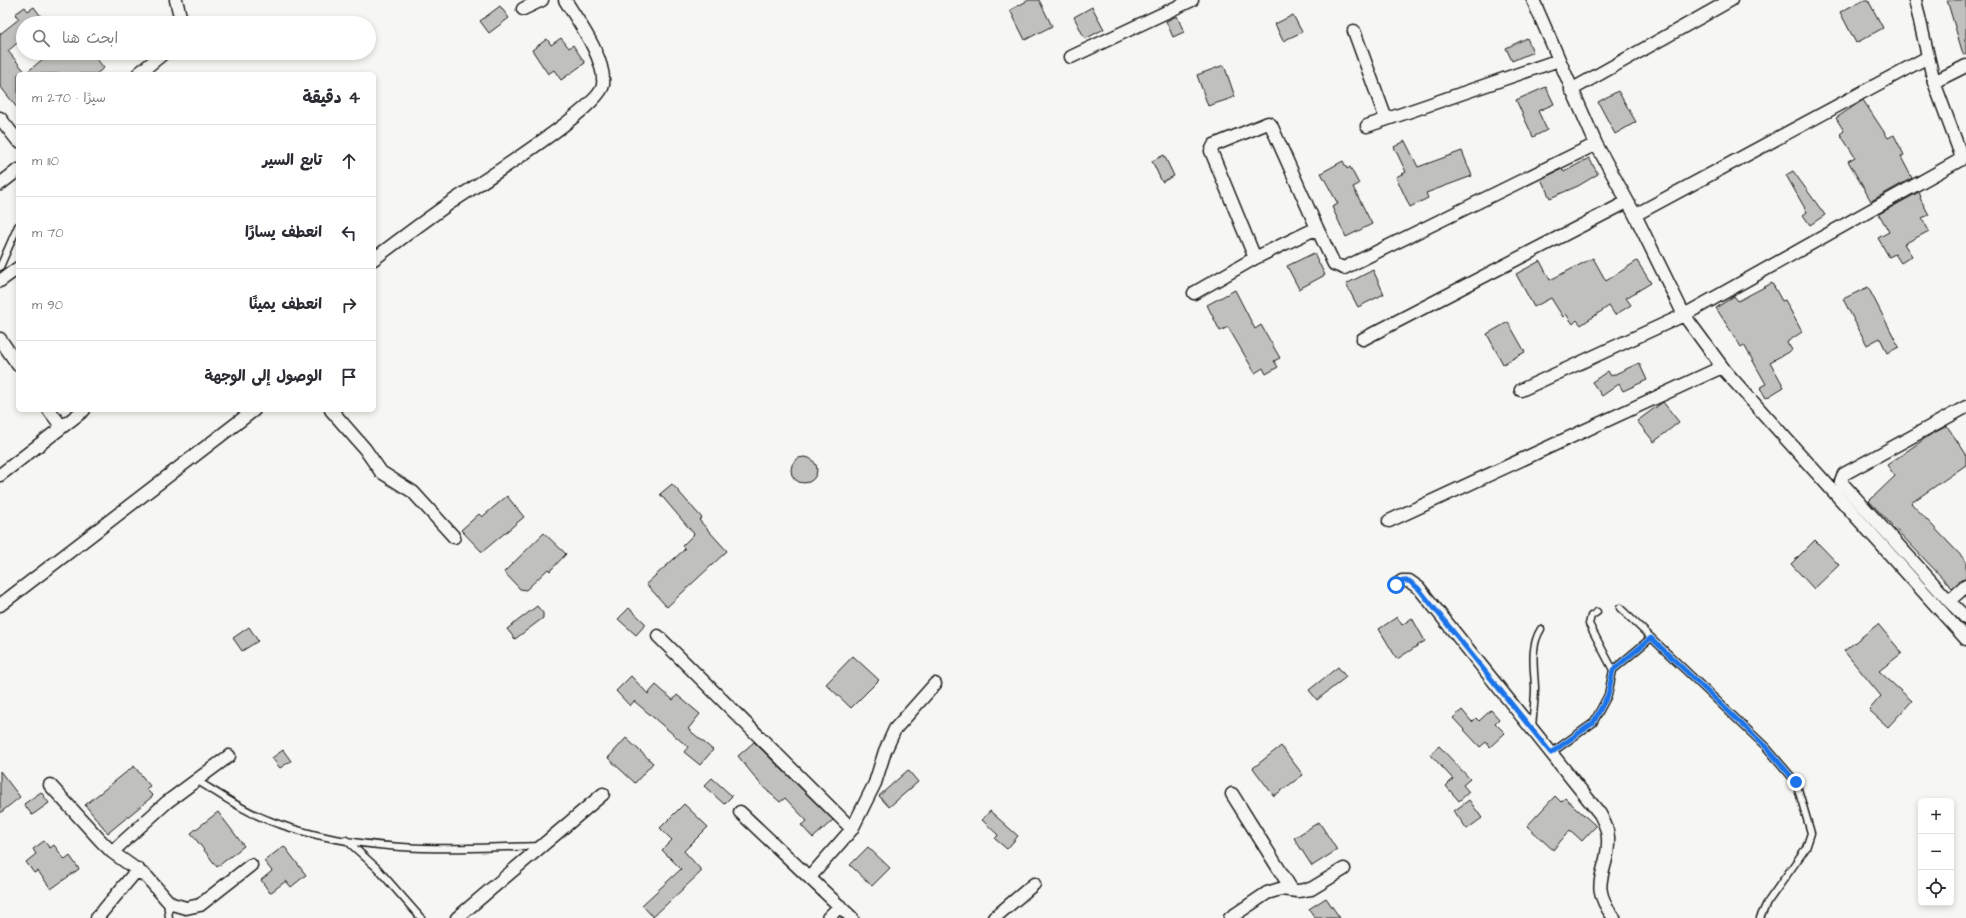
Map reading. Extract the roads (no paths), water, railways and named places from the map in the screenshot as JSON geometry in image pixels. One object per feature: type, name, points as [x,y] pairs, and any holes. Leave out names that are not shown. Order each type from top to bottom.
[{"type":"street","points":[[176,0],[180,16]]},
{"type":"street","points":[[523,10],[542,0]]},
{"type":"street","points":[[376,258],[449,204],[542,142],[595,98],[603,86],[602,69],[586,35],[565,0]]},
{"type":"street","points":[[1071,57],[1192,0]]},
{"type":"street","points":[[1533,0],[1571,90],[1596,144],[1635,215],[1684,315],[1722,368],[1966,639]]},
{"type":"street","points":[[1571,90],[1731,0]]},
{"type":"street","points":[[1520,390],[1684,315],[1960,160],[1962,155],[1934,82],[1915,0]]},
{"type":"street","points":[[1354,31],[1386,119]]},
{"type":"street","points":[[1635,215],[1928,57]]},
{"type":"street","points":[[140,72],[155,60]]},
{"type":"street","points":[[1367,126],[1559,60]]},
{"type":"street","points":[[1934,82],[1966,66]]},
{"type":"street","points":[[0,118],[16,138]]},
{"type":"street","points":[[1255,258],[1211,150],[1214,145],[1268,124],[1271,125],[1334,264],[1344,268],[1596,144]]},
{"type":"street","points":[[0,184],[16,172]]},
{"type":"street","points":[[1363,340],[1627,202]]},
{"type":"street","points":[[1194,293],[1255,258],[1317,228]]},
{"type":"street","points":[[0,281],[16,269]]},
{"type":"street","points":[[0,339],[16,362]]},
{"type":"street","points":[[1389,521],[1722,368]]},
{"type":"street","points":[[1966,407],[1844,474],[1841,478],[1841,482],[1966,618]]},
{"type":"street","points":[[50,412],[62,428]]},
{"type":"street","points":[[0,475],[82,412]]},
{"type":"street","points":[[0,605],[251,412]]},
{"type":"street","points":[[333,412],[381,472],[413,492],[454,537]]},
{"type":"street","points":[[1396,585],[1402,581],[1409,581],[1418,588],[1600,814],[1607,829],[1608,846],[1600,881],[1601,894],[1606,907],[1614,918]]},
{"type":"street","points":[[1949,601],[1966,586]]},
{"type":"street","points":[[658,636],[852,829]]},
{"type":"street","points":[[810,877],[852,829],[875,783],[887,745],[895,728],[935,684]]},
{"type":"street","points":[[112,852],[167,802],[229,756]]},
{"type":"street","points":[[50,785],[112,852],[138,869],[156,885],[167,900],[172,904],[186,908],[200,905],[250,865]]},
{"type":"street","points":[[457,918],[603,794]]},
{"type":"street","points":[[1232,794],[1292,890]]},
{"type":"street","points":[[740,812],[852,918]]},
{"type":"street","points":[[1230,918],[1267,893],[1280,889],[1298,891],[1311,889],[1344,868]]},
{"type":"street","points":[[97,918],[138,869]]},
{"type":"street","points":[[994,918],[1034,884]]},
{"type":"street","points":[[828,918],[840,906]]},
{"type":"lane","points":[[0,266],[16,230]]},
{"type":"lane","points":[[1620,608],[1766,747],[1796,782],[1810,833],[1806,848],[1767,903],[1760,918]]},
{"type":"lane","points":[[1597,612],[1591,616],[1589,624],[1613,670]]},
{"type":"lane","points":[[1532,729],[1535,687],[1534,647],[1536,636],[1541,629]]},
{"type":"lane","points":[[1551,753],[1593,723],[1608,695],[1613,670],[1651,638]]},
{"type":"lane","points":[[196,780],[239,806],[272,822],[321,836],[390,847],[438,850],[542,846]]},
{"type":"lane","points":[[346,840],[377,868],[421,918]]},
{"type":"lane","points":[[167,900],[169,918]]}]
